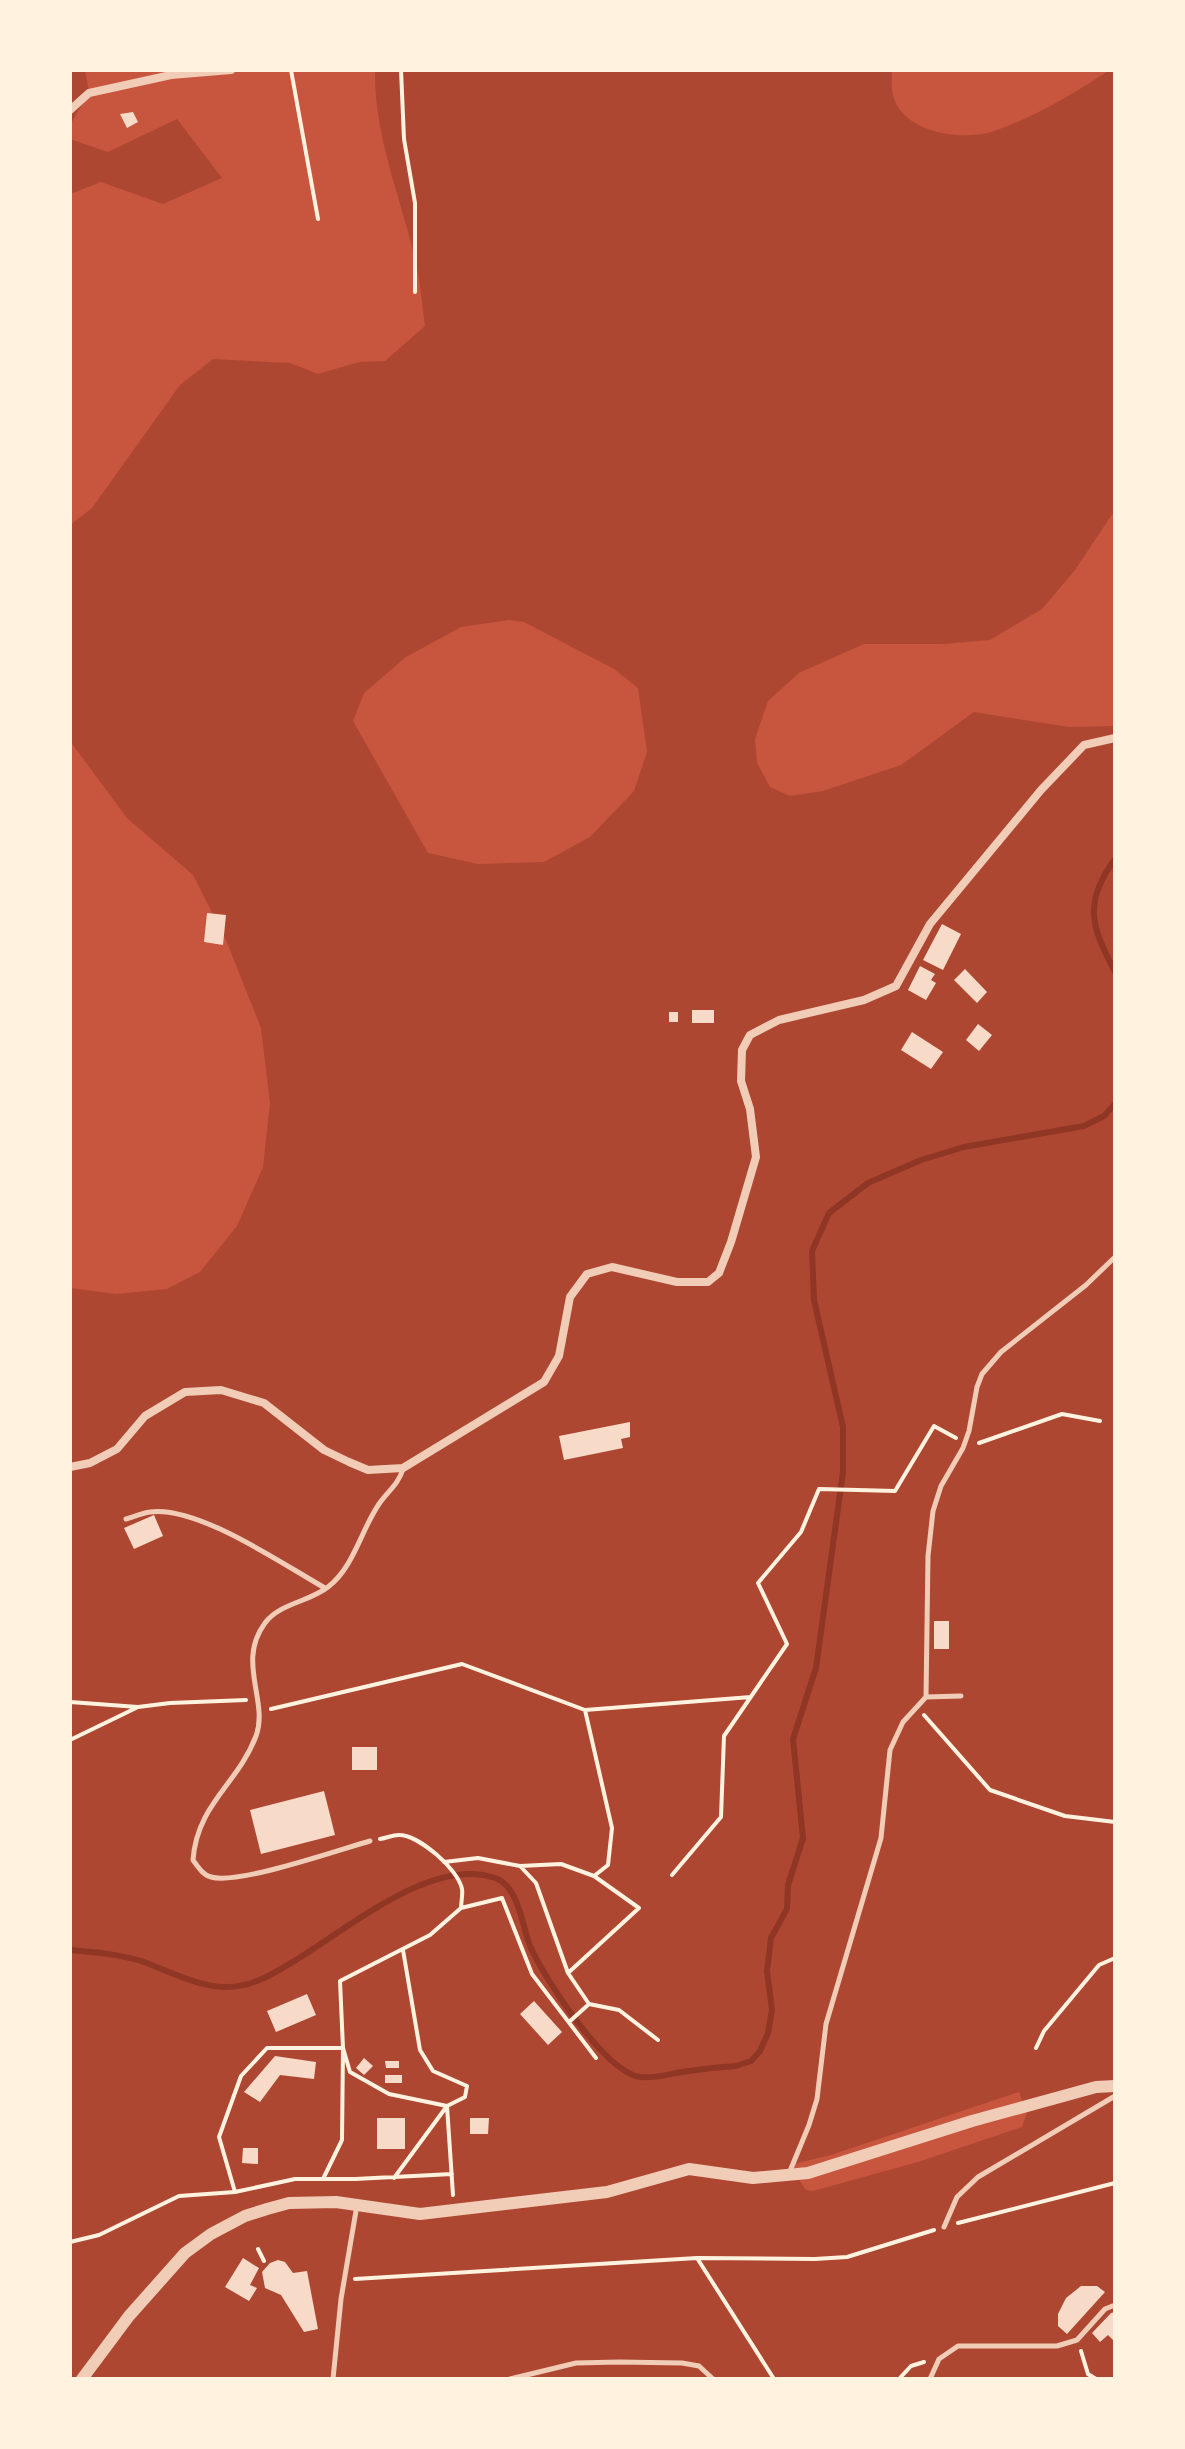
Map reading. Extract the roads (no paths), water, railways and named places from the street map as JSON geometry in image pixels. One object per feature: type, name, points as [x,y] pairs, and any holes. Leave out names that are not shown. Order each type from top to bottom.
[{"type":"street","points":[[70,110],[89,93],[171,75],[231,70]]},
{"type":"street","points":[[70,1467],[90,1463],[117,1449],[145,1416],[185,1392],[221,1390],[264,1403],[324,1450],[349,1462],[368,1470],[403,1468],[544,1382],[559,1356],[570,1297],[587,1274],[612,1267],[677,1282],[708,1282],[719,1273],[756,1157],[750,1109],[741,1081],[742,1050],[750,1035],[779,1020],[864,1000],[896,986],[930,924],[1041,790],[1084,745],[1115,738]]},
{"type":"street","points":[[82,2379],[165,2273],[185,2253],[211,2234],[245,2216],[289,2203],[336,2202],[420,2214],[607,2192],[689,2169],[753,2178],[808,2173],[972,2121],[1096,2087],[1115,2086]]},
{"type":"lane","points":[[789,2175],[817,2099],[826,2024],[881,1838],[890,1750],[903,1722],[926,1697],[928,1556],[933,1511],[941,1486],[965,1442],[982,1374],[1001,1352],[1086,1285],[1115,1257]]},
{"type":"lane","points":[[370,1841],[238,1878],[210,1877],[193,1860],[198,1827],[257,1734],[258,1712],[252,1670],[258,1635],[265,1623],[280,1611],[326,1589],[344,1568],[379,1504],[399,1482],[403,1468]]},
{"type":"lane","points":[[126,1519],[151,1511],[186,1516],[220,1529],[326,1589]]},
{"type":"lane","points":[[926,1697],[961,1696]]},
{"type":"lane","points":[[944,2227],[957,2197],[978,2177],[1115,2096]]},
{"type":"lane","points":[[333,2379],[357,2204]]},
{"type":"lane","points":[[930,2379],[939,2359],[958,2346],[1057,2346],[1077,2340],[1105,2309],[1115,2305]]},
{"type":"lane","points":[[510,2379],[576,2363],[619,2362],[699,2366],[713,2379]]},
{"type":"waterway","points":[[1115,859],[1098,889],[1094,903],[1096,928],[1115,972]]},
{"type":"waterway","points":[[70,1950],[141,1961],[212,1986],[242,1986],[283,1968],[404,1892],[436,1879],[466,1874],[495,1878],[503,1882],[515,1898],[530,1946],[562,2000],[594,2042],[626,2071],[640,2077],[650,2077],[736,2066],[751,2061],[760,2051],[768,2033],[772,2010],[767,1971],[771,1938],[787,1909],[788,1885],[803,1838],[793,1739],[816,1668],[843,1472],[843,1427],[814,1300],[812,1251],[829,1213],[868,1183],[921,1160],[964,1147],[1084,1126],[1104,1116],[1115,1104]]}]
